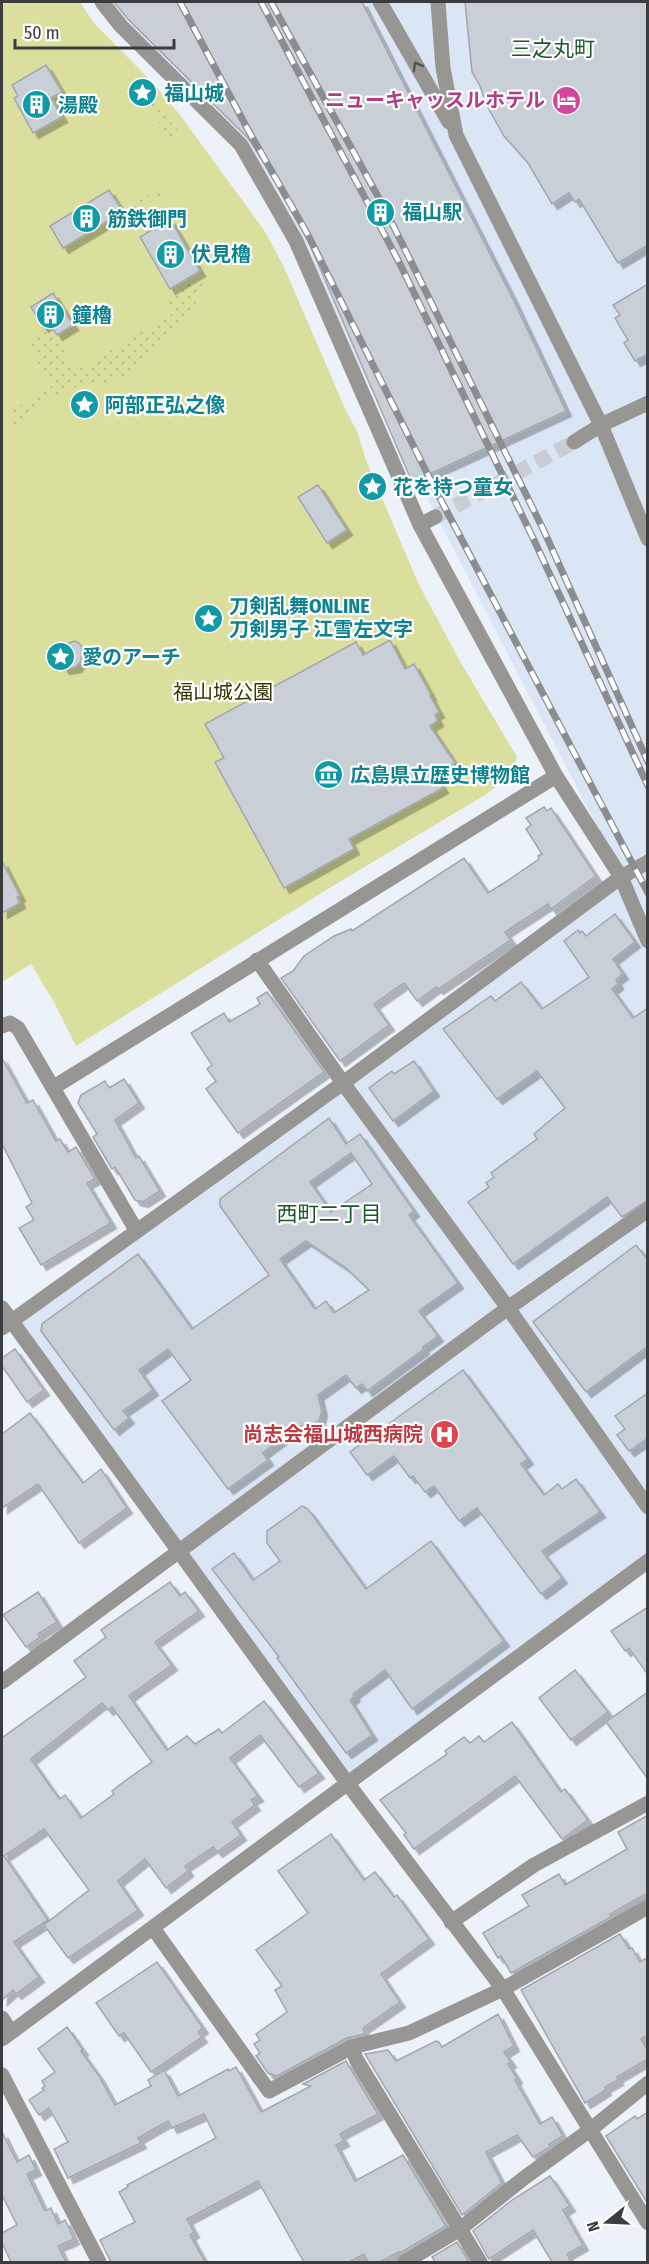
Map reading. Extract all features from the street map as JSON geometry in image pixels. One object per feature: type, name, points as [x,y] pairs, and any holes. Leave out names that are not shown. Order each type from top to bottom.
[{"type":"street","points":[[102,2],[121,26],[241,145],[296,241],[420,525],[556,776],[621,877],[648,941]]},
{"type":"street","points":[[380,2],[456,135],[601,425],[648,539]]},
{"type":"street","points":[[438,2],[443,68],[456,135]]},
{"type":"street","points":[[574,442],[601,425],[648,403]]},
{"type":"street","points":[[420,525],[435,517]]},
{"type":"street","points":[[54,1087],[556,776]]},
{"type":"street","points":[[6,1325],[343,1083],[621,877],[648,862]]},
{"type":"street","points":[[257,960],[343,1083],[508,1308],[648,1507]]},
{"type":"street","points":[[2,1026],[10,1023],[18,1028],[136,1230]]},
{"type":"street","points":[[2,1682],[508,1308],[648,1210]]},
{"type":"street","points":[[2,1308],[6,1325],[179,1551],[348,1784],[503,1989],[648,2223]]},
{"type":"street","points":[[2,2018],[6,2036],[648,1561]]},
{"type":"street","points":[[451,1922],[534,1866],[648,1803]]},
{"type":"street","points":[[153,1928],[269,2091],[352,2047],[409,2033],[503,1989],[648,1907]]},
{"type":"street","points":[[352,2047],[356,2059],[480,2262]]},
{"type":"street","points":[[2,2074],[99,2262]]},
{"type":"street","points":[[405,2262],[460,2229],[648,2083]]},
{"type":"shaded area","points":[[102,2],[647,2],[647,1572],[354,1786],[16,1323],[624,879],[261,176]]},
{"type":"green space","name":"福山城公園","points":[[2,2],[80,2],[94,23],[153,83],[180,115],[264,230],[284,267],[346,411],[357,431],[366,460],[418,583],[461,663],[517,757],[511,776],[485,795],[331,887],[76,1046],[31,964],[2,982]]},
{"type":"green space","points":[[133,79],[182,135],[171,141],[131,80]]},
{"type":"green space","points":[[159,188],[163,194],[133,212],[129,206]]},
{"type":"green space","points":[[202,276],[206,280],[191,313],[181,326],[127,374],[112,381],[64,391],[18,423],[2,431],[2,427],[13,420],[8,413],[52,386],[26,342],[50,328],[76,371],[172,314],[173,310],[166,299],[167,296]]},
{"type":"building","name":"福山駅","points":[[114,2],[362,2],[512,297],[566,411],[412,482],[310,245],[275,180],[248,138],[128,19]]},
{"type":"building","name":"ニューキャッスルホテル","points":[[465,2],[648,2],[648,245],[618,263],[579,199],[575,202],[569,193],[552,204],[528,163],[504,136],[472,72]]},
{"type":"building","name":"湯殿","points":[[46,65],[62,92],[51,98],[62,117],[33,133],[14,98],[18,96],[12,85]]},
{"type":"building","name":"筋鉄御門","points":[[109,190],[123,212],[63,248],[50,226]]},
{"type":"building","name":"伏見櫓","points":[[170,219],[200,271],[170,289],[140,237]]},
{"type":"building","points":[[648,284],[648,354],[635,361],[624,343],[628,340],[615,318],[620,315],[613,305]]},
{"type":"building","name":"鐘櫓","points":[[53,293],[73,325],[57,335],[49,323],[43,327],[31,307]]},
{"type":"building","points":[[318,485],[347,530],[327,543],[298,497]]},
{"type":"building","name":"広島県立歴史博物館","points":[[390,640],[405,669],[414,664],[431,695],[439,712],[435,715],[438,721],[430,726],[455,763],[436,776],[443,788],[349,839],[354,849],[284,888],[215,762],[224,758],[205,724],[356,642],[363,655]]},
{"type":"building","points":[[74,641],[82,647],[81,661],[76,667],[64,669],[58,660],[59,653],[62,646]]},
{"type":"building","points":[[544,807],[547,811],[551,808],[596,876],[551,909],[548,904],[505,932],[511,940],[438,989],[436,987],[417,1001],[404,983],[374,1004],[389,1025],[340,1061],[281,978],[293,971],[304,956],[334,936],[351,929],[352,931],[464,858],[488,893],[504,883],[539,859],[538,856],[542,854],[526,829],[531,825],[526,818]]},
{"type":"building","points":[[2,861],[20,896],[17,897],[20,903],[2,913]]},
{"type":"building","points":[[615,914],[635,942],[613,959],[623,974],[616,979],[618,984],[612,989],[633,1018],[648,1008],[648,1200],[622,1217],[607,1197],[513,1264],[468,1202],[489,1187],[486,1183],[494,1177],[491,1173],[537,1139],[534,1134],[565,1108],[537,1071],[497,1099],[443,1029],[491,996],[495,1001],[521,982],[542,1009],[589,977],[564,941],[578,930],[586,936]]},
{"type":"building","points":[[267,992],[324,1072],[238,1133],[206,1089],[216,1081],[207,1069],[212,1065],[191,1033],[224,1013],[229,1022],[260,1004],[257,998]]},
{"type":"building","points":[[2,1058],[27,1103],[33,1100],[56,1141],[60,1139],[68,1152],[76,1147],[95,1179],[87,1183],[111,1223],[41,1265],[19,1228],[34,1220],[26,1207],[32,1203],[2,1144]]},
{"type":"building","points":[[414,1061],[434,1091],[393,1121],[369,1088],[392,1071],[394,1074]]},
{"type":"building","points":[[124,1079],[139,1103],[115,1120],[136,1158],[139,1156],[160,1191],[143,1202],[135,1200],[115,1167],[112,1169],[93,1137],[97,1134],[78,1103],[81,1095],[105,1081],[109,1088]]},
{"type":"building","points":[[329,1118],[346,1144],[360,1134],[414,1211],[409,1215],[458,1283],[419,1311],[438,1336],[423,1347],[424,1349],[367,1391],[362,1384],[356,1388],[346,1375],[318,1395],[322,1411],[319,1421],[309,1426],[299,1426],[263,1453],[268,1460],[228,1489],[162,1401],[191,1380],[168,1349],[139,1370],[153,1390],[123,1411],[129,1418],[114,1430],[41,1331],[42,1324],[138,1254],[192,1329],[269,1275],[220,1206],[220,1199]],"holes":[[[351,1153],[372,1184],[331,1212],[310,1182]],[[306,1241],[346,1268],[369,1290],[334,1313],[326,1301],[315,1309],[280,1259]]]},
{"type":"building","points":[[636,1245],[648,1260],[648,1346],[586,1392],[533,1322]]},
{"type":"building","points":[[15,1349],[44,1390],[27,1402],[2,1366],[2,1358]]},
{"type":"building","points":[[463,1370],[528,1459],[521,1464],[544,1495],[558,1484],[562,1489],[576,1479],[600,1512],[542,1551],[562,1578],[541,1594],[477,1508],[459,1521],[434,1486],[425,1492],[413,1476],[410,1478],[394,1456],[367,1475],[350,1452]]},
{"type":"building","points":[[648,1393],[648,1438],[629,1451],[617,1435],[625,1429],[615,1416]]},
{"type":"building","points":[[30,1413],[83,1483],[101,1469],[127,1508],[79,1543],[38,1484],[2,1508],[2,1434]]},
{"type":"building","points":[[302,1506],[308,1509],[366,1589],[431,1541],[504,1641],[412,1709],[385,1670],[353,1694],[355,1696],[350,1700],[372,1735],[346,1753],[277,1658],[279,1657],[212,1569],[234,1553],[253,1580],[280,1561],[267,1543],[267,1531]]},
{"type":"building","points":[[170,1582],[180,1596],[185,1592],[199,1611],[155,1642],[172,1665],[129,1696],[167,1750],[187,1736],[195,1744],[219,1729],[222,1733],[264,1701],[319,1773],[299,1787],[260,1735],[230,1758],[258,1796],[251,1800],[255,1805],[232,1822],[241,1835],[217,1852],[213,1847],[185,1866],[188,1871],[166,1888],[145,1859],[118,1881],[138,1910],[68,1958],[44,1925],[89,1890],[44,1829],[4,1856],[48,1920],[14,1942],[39,1977],[16,1994],[13,1990],[2,2000],[2,1738],[86,1677],[74,1661],[106,1637],[101,1630]],"holes":[[[102,1703],[108,1710],[112,1707],[152,1762],[112,1791],[114,1794],[81,1818],[65,1795],[60,1799],[31,1759]]]},
{"type":"building","points":[[38,1592],[57,1622],[38,1634],[40,1637],[26,1647],[3,1615]]},
{"type":"building","points":[[648,1607],[648,1675],[629,1648],[625,1651],[611,1631]]},
{"type":"building","points":[[575,1670],[608,1712],[571,1740],[539,1698]]},
{"type":"building","points":[[648,1692],[648,1779],[606,1722]]},
{"type":"building","points":[[512,1722],[561,1792],[565,1789],[588,1820],[562,1839],[515,1776],[414,1849],[404,1835],[406,1833],[380,1800],[447,1754],[445,1751],[464,1737],[470,1743],[479,1736],[484,1742]]},
{"type":"building","points":[[648,1815],[648,1893],[610,1914],[611,1917],[511,1973],[501,1956],[498,1958],[483,1933],[529,1906],[522,1895],[559,1874],[565,1885],[627,1849],[618,1832]]},
{"type":"building","points":[[331,1834],[364,1880],[375,1872],[394,1897],[397,1895],[429,1939],[381,1974],[400,2002],[363,2028],[365,2034],[347,2038],[277,2076],[268,2073],[256,2056],[260,2053],[254,2044],[260,2040],[256,2034],[287,2012],[275,1990],[282,1986],[256,1950],[308,1913],[278,1871]]},
{"type":"building","points":[[620,1934],[640,1962],[648,1957],[648,2035],[641,2039],[648,2051],[648,2059],[617,2077],[618,2080],[605,2087],[606,2090],[585,2103],[521,1990]]},
{"type":"building","points":[[157,1962],[203,2028],[198,2032],[202,2037],[151,2072],[124,2033],[119,2036],[96,2003]]},
{"type":"building","points":[[498,2014],[514,2046],[504,2052],[511,2062],[508,2064],[517,2078],[515,2080],[540,2124],[552,2117],[563,2136],[533,2157],[517,2135],[486,2152],[502,2183],[462,2215],[365,2054],[388,2050],[396,2061],[436,2041],[442,2047]]},
{"type":"building","points":[[67,2027],[115,2105],[151,2086],[148,2080],[164,2070],[178,2096],[236,2067],[261,2112],[311,2086],[303,2084],[346,2061],[378,2114],[340,2134],[344,2141],[336,2145],[355,2181],[403,2155],[446,2226],[380,2262],[368,2262],[364,2254],[349,2262],[304,2262],[258,2181],[187,2219],[194,2232],[190,2235],[205,2262],[111,2262],[100,2240],[135,2222],[119,2192],[128,2187],[127,2185],[216,2138],[204,2114],[172,2128],[168,2121],[138,2138],[141,2143],[68,2178],[54,2149],[68,2142],[49,2108],[39,2115],[29,2100],[44,2090],[42,2088],[45,2086],[42,2081],[55,2072],[38,2049]]},
{"type":"building","points":[[648,2112],[648,2204],[606,2136],[635,2116],[637,2119]]},
{"type":"building","points":[[2,2132],[17,2162],[29,2155],[36,2170],[27,2174],[45,2211],[51,2208],[58,2224],[65,2220],[74,2239],[58,2246],[66,2262],[11,2262],[2,2243],[2,2233],[17,2225],[2,2195]]},
{"type":"building","points":[[550,2176],[570,2206],[563,2210],[583,2245],[567,2254],[571,2262],[552,2262],[533,2230],[489,2259],[473,2231],[512,2200]]},
{"type":"building","points":[[457,2242],[469,2262],[435,2262],[432,2257]]},
{"type":"tunnel","points":[[435,517],[574,442]]},
{"type":"railway","points":[[180,2],[247,128],[308,235],[433,485],[648,893]]},
{"type":"railway","points":[[261,2],[399,262],[533,538],[648,786]]},
{"type":"railway","points":[[271,2],[386,211],[544,531],[648,762]]},
{"type":"place","name":"福山城","points":[[143,93]]},
{"type":"place","name":"ニューキャッスルホテル","points":[[566,100]]},
{"type":"place","name":"湯殿","points":[[37,105]]},
{"type":"place","name":"福山駅","points":[[381,212]]},
{"type":"place","name":"筋鉄御門","points":[[86,219]]},
{"type":"place","name":"伏見櫓","points":[[170,254]]},
{"type":"place","name":"鐘櫓","points":[[51,315]]},
{"type":"place","name":"阿部正弘之像","points":[[84,405]]},
{"type":"place","name":"花を持つ童女","points":[[372,487]]},
{"type":"place","name":"刀剣乱舞ONLINE 刀剣男子 江雪左文字","points":[[208,618]]},
{"type":"place","name":"愛のアーチ","points":[[61,657]]},
{"type":"place","name":"広島県立歴史博物館","points":[[329,775]]},
{"type":"place","name":"尚志会福山城西病院","points":[[444,1434]]},
{"type":"district","name":"三之丸町","points":[[553,49]]},
{"type":"district","name":"西町二丁目","points":[[329,1214]]}]
